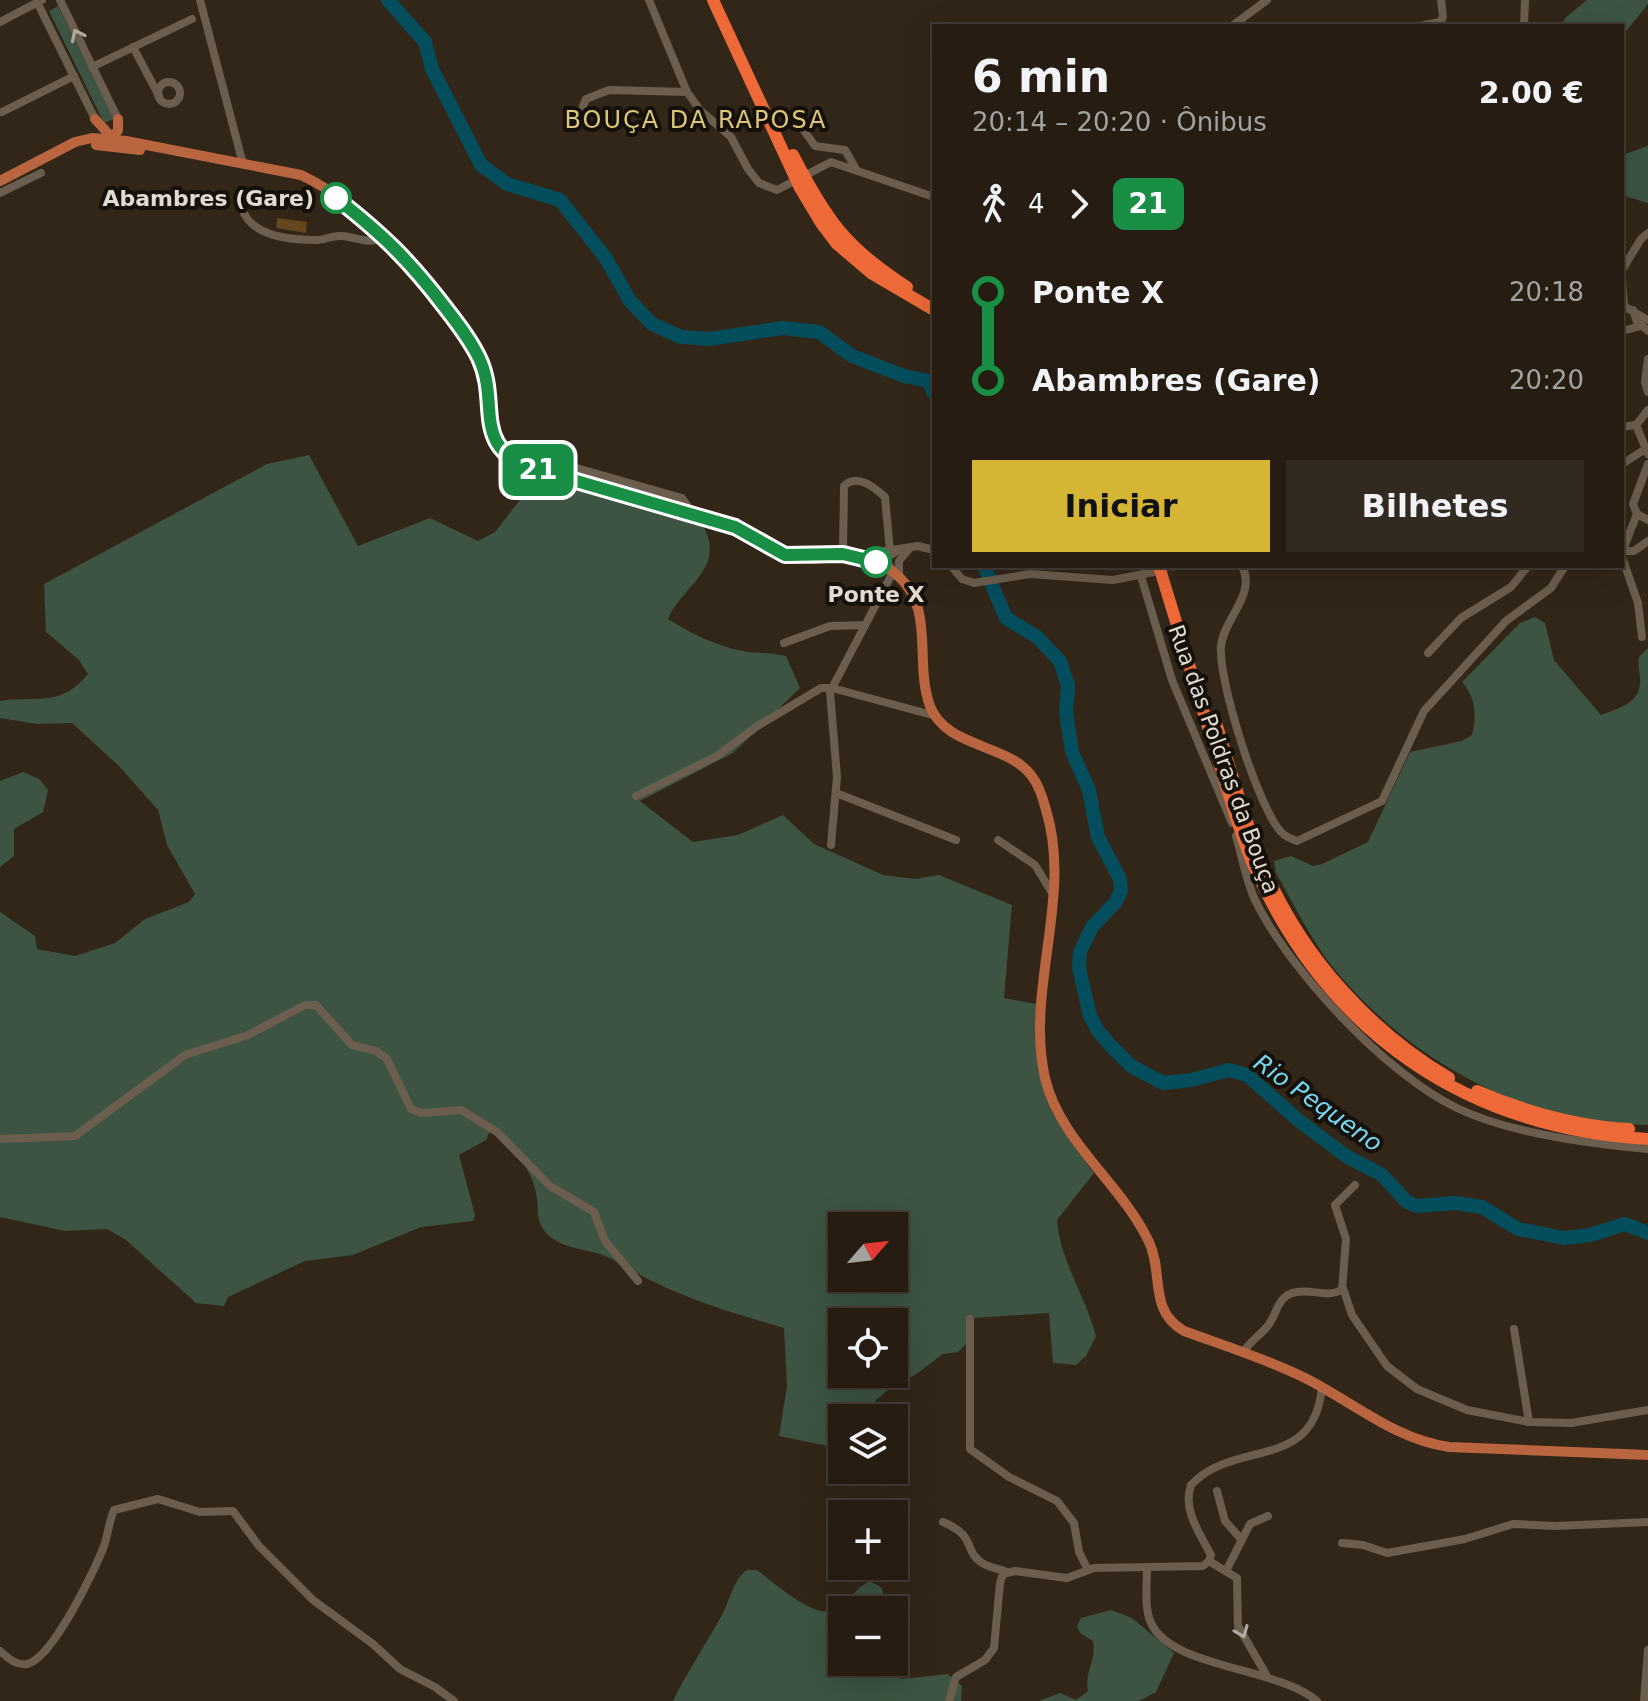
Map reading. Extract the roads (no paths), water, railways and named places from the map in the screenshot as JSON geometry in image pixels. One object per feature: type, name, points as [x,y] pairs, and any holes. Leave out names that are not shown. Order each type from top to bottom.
[{"type":"highway","points":[[713,0],[800,188],[821,223],[837,244],[871,273],[932,309]]},
{"type":"highway","points":[[721,0],[793,155],[827,219],[841,236],[877,267],[932,301]]},
{"type":"highway","points":[[1162,568],[1268,876],[1307,942],[1348,997],[1404,1049],[1466,1086],[1530,1111],[1562,1119],[1594,1126],[1648,1130]]},
{"type":"highway","points":[[1162,568],[1252,863],[1278,913],[1332,992],[1394,1052],[1462,1093],[1511,1113],[1558,1127],[1648,1139]]},
{"type":"main road","points":[[95,119],[113,139],[129,149]]},
{"type":"main road","points":[[84,142],[94,129],[95,119]]},
{"type":"main road","points":[[113,139],[118,119]]},
{"type":"main road","points":[[118,119],[142,144]]},
{"type":"main road","points":[[0,181],[84,142],[113,139],[182,154]]},
{"type":"main road","points":[[84,142],[288,171],[310,179],[383,236],[415,268],[473,346],[486,377],[489,427],[505,453],[535,469],[740,529],[785,555],[849,555],[889,568],[912,594],[921,615],[926,687],[936,716],[950,730],[1014,762],[1031,775],[1050,824],[1052,893],[1041,1000],[1042,1062],[1051,1097],[1066,1124],[1151,1244],[1159,1299],[1166,1315],[1184,1331],[1322,1387],[1400,1433],[1434,1445],[1648,1455]]},
{"type":"street","points":[[60,0],[118,119]]},
{"type":"street","points":[[200,0],[245,164]]},
{"type":"street","points":[[649,0],[687,92],[700,110],[731,137],[756,181],[772,190],[784,187],[824,164],[835,162],[932,196]]},
{"type":"street","points":[[1235,24],[1267,0]]},
{"type":"street","points":[[1433,24],[1439,23],[1443,15],[1441,0]]},
{"type":"street","points":[[1524,24],[1525,0]]},
{"type":"street","points":[[0,22],[40,1],[95,119]]},
{"type":"street","points":[[92,67],[192,19]]},
{"type":"street","points":[[133,47],[151,83],[159,96],[167,104],[179,98],[177,85],[151,83]]},
{"type":"street","points":[[2,112],[74,76]]},
{"type":"street","points":[[159,96],[164,84]]},
{"type":"street","points":[[582,109],[586,99],[605,90],[687,92]]},
{"type":"street","points":[[795,118],[815,146],[845,150],[856,169]]},
{"type":"street","points":[[0,193],[41,173]]},
{"type":"street","points":[[242,208],[249,224],[262,232],[318,240],[340,235],[373,241],[383,236]]},
{"type":"street","points":[[1624,267],[1642,237],[1648,233]]},
{"type":"street","points":[[1626,307],[1646,325]]},
{"type":"street","points":[[1624,330],[1646,325]]},
{"type":"street","points":[[1648,359],[1645,375],[1648,392]]},
{"type":"street","points":[[1624,427],[1636,425],[1648,410]]},
{"type":"street","points":[[1624,463],[1648,450],[1636,425]]},
{"type":"street","points":[[552,461],[682,498],[687,505],[686,513]]},
{"type":"street","points":[[1624,548],[1637,514],[1633,502],[1648,464]]},
{"type":"street","points":[[889,568],[898,565],[901,551],[885,497],[862,481],[851,481],[844,486],[849,555],[901,551],[922,546],[932,549]]},
{"type":"street","points":[[1637,514],[1648,520]]},
{"type":"street","points":[[1624,553],[1634,551],[1648,541]]},
{"type":"street","points":[[831,845],[837,757],[830,700],[832,688],[865,625],[889,568],[889,556],[901,551]]},
{"type":"street","points":[[1624,559],[1638,603],[1642,637]]},
{"type":"street","points":[[953,568],[965,581],[985,582],[1044,574],[1098,580],[1141,576],[1162,568]]},
{"type":"street","points":[[1044,574],[1050,568]]},
{"type":"street","points":[[1243,568],[1248,582],[1222,638],[1221,665],[1243,751],[1276,826],[1284,835],[1297,841],[1382,801],[1424,711],[1503,623],[1551,588],[1564,568]]},
{"type":"street","points":[[1428,653],[1459,619],[1511,587],[1526,568]]},
{"type":"street","name":"Rua das Poldras da Bouça","points":[[1141,576],[1171,675],[1230,817],[1254,896],[1290,954],[1337,1013],[1404,1072],[1462,1110],[1562,1137],[1648,1149]]},
{"type":"street","points":[[784,643],[830,626],[865,625]]},
{"type":"street","points":[[636,796],[722,753],[813,691],[832,688],[936,716]]},
{"type":"street","points":[[836,793],[956,840]]},
{"type":"street","points":[[998,840],[1035,865],[1052,893]]},
{"type":"street","points":[[0,1139],[75,1136],[185,1055],[248,1035],[305,1005],[316,1005],[352,1045],[376,1051],[387,1059],[411,1109],[422,1113],[455,1109],[470,1113],[509,1142],[550,1186],[591,1208],[605,1241],[638,1281]]},
{"type":"street","points":[[1355,1185],[1335,1205],[1346,1239],[1343,1288],[1352,1315],[1365,1331],[1376,1353],[1410,1384],[1472,1412],[1529,1422],[1571,1423],[1648,1410]]},
{"type":"street","points":[[1243,1353],[1253,1338],[1268,1327],[1287,1295],[1301,1291],[1332,1294],[1343,1288]]},
{"type":"street","points":[[970,1319],[970,1449],[1009,1477],[1057,1501],[1074,1523],[1079,1552],[1088,1570]]},
{"type":"street","points":[[1514,1329],[1529,1422]]},
{"type":"street","points":[[943,1522],[965,1534],[979,1561],[1007,1572],[1067,1578],[1088,1570],[1200,1566],[1209,1561],[1211,1555],[1189,1507],[1191,1485],[1217,1468],[1283,1446],[1303,1434],[1314,1422],[1322,1387]]},
{"type":"street","points":[[1217,1491],[1225,1521],[1241,1539]]},
{"type":"street","points":[[0,1651],[21,1664],[31,1663],[72,1613],[104,1547],[113,1514],[122,1506],[158,1499],[200,1512],[232,1510],[257,1544],[313,1600],[369,1641],[400,1669],[454,1701]]},
{"type":"street","points":[[1227,1569],[1250,1524],[1268,1516]]},
{"type":"street","points":[[1342,1543],[1363,1545],[1387,1553],[1465,1539],[1513,1524],[1555,1526],[1648,1522]]},
{"type":"street","points":[[1209,1561],[1236,1576],[1238,1626],[1267,1676]]},
{"type":"street","points":[[1147,1568],[1149,1614],[1158,1632],[1194,1657],[1298,1687],[1317,1701]]},
{"type":"street","points":[[949,1701],[956,1677],[985,1660],[994,1648],[1000,1581],[1007,1572]]},
{"type":"street","points":[[1644,1701],[1648,1650]]},
{"type":"waterway","name":"Rio Pequeno","points":[[388,0],[425,42],[432,69],[481,165],[507,184],[560,200],[605,257],[630,301],[652,324],[681,337],[709,339],[782,328],[819,332],[852,356],[904,376],[929,381],[932,389]]},
{"type":"waterway","name":"Rio Pequeno","points":[[985,568],[1006,618],[1037,637],[1060,661],[1068,686],[1066,712],[1072,752],[1089,790],[1098,837],[1120,879],[1121,891],[1115,903],[1092,927],[1080,952],[1079,968],[1090,1016],[1111,1046],[1131,1066],[1163,1083],[1191,1080],[1229,1070],[1247,1075],[1298,1120],[1346,1156],[1382,1175],[1407,1202],[1417,1206],[1455,1203],[1482,1207],[1518,1229],[1564,1238],[1590,1235],[1625,1224],[1648,1233]]},
{"type":"tunnel","points":[[1159,571],[1169,568]]},
{"type":"place","name":"Abambres (Gare)","points":[[336,198]]},
{"type":"place","name":"Ponte X","points":[[876,562]]},
{"type":"district","name":"BOUÇA DA RAPOSA","points":[[696,120]]}]
